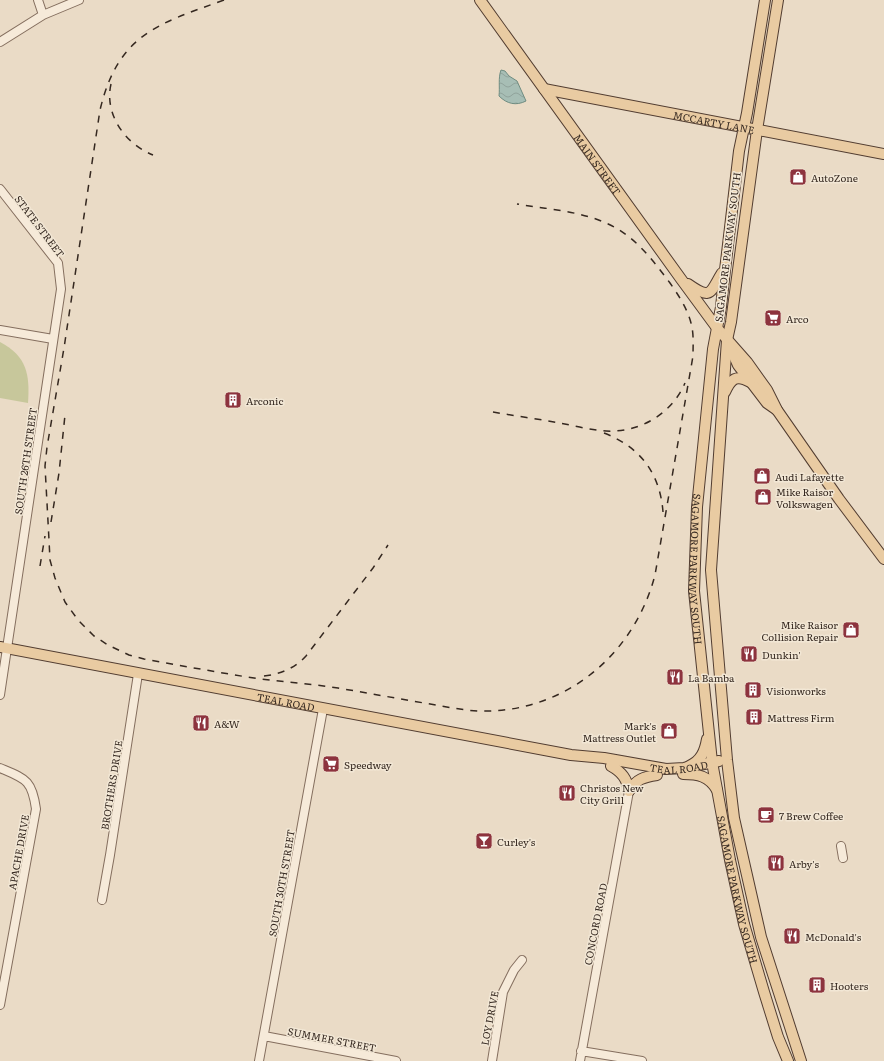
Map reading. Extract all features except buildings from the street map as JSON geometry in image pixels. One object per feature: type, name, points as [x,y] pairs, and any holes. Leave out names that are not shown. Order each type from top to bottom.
[{"type":"main road","name":"MAIN STREET","points":[[480,0],[681,279],[727,340]]},
{"type":"main road","name":"SAGAMORE PARKWAY SOUTH","points":[[765,0],[757,56],[740,151],[725,270],[722,307],[713,349],[697,507],[694,592],[712,762],[730,860],[744,924],[766,1000],[778,1037],[788,1061]]},
{"type":"main road","name":"SAGAMORE PARKWAY SOUTH","points":[[778,0],[743,226],[735,298],[727,340],[711,570],[727,760],[734,818],[761,937],[801,1061]]},
{"type":"main road","name":"MCCARTY LANE","points":[[544,89],[884,154]]},
{"type":"main road","points":[[681,279],[698,291],[709,293],[715,288],[725,270]]},
{"type":"main road","points":[[727,340],[738,365],[767,403],[777,410]]},
{"type":"main road","points":[[727,340],[747,362],[767,390],[777,410],[839,499],[884,559]]},
{"type":"main road","points":[[723,398],[729,384],[734,379],[742,378],[751,382]]},
{"type":"main road","name":"TEAL ROAD","points":[[4,648],[572,755],[604,758],[659,769],[683,771]]},
{"type":"main road","points":[[683,771],[703,755],[707,741],[708,723]]},
{"type":"main road","name":"TEAL ROAD","points":[[572,755],[585,761],[670,775],[712,762],[727,760]]},
{"type":"main road","points":[[611,766],[624,776],[628,783],[629,791]]},
{"type":"main road","points":[[683,771],[704,776],[712,783],[718,792]]},
{"type":"main road","points":[[629,791],[636,782],[642,778],[657,774]]},
{"type":"street","points":[[38,0],[43,16]]},
{"type":"street","points":[[0,42],[43,16],[79,0]]},
{"type":"street","name":"STATE STREET","points":[[0,189],[54,257],[58,264],[60,277]]},
{"type":"street","name":"SOUTH 26TH STREET","points":[[0,695],[4,648],[61,289],[60,277]]},
{"type":"street","points":[[0,330],[53,339]]},
{"type":"street","name":"BROTHERS DRIVE","points":[[102,900],[138,674]]},
{"type":"street","name":"SOUTH 30TH STREET","points":[[259,1061],[323,709]]},
{"type":"street","name":"APACHE DRIVE","points":[[0,768],[22,777],[30,785],[34,795],[36,809],[0,1004]]},
{"type":"street","name":"CONCORD ROAD","points":[[580,1061],[629,791]]},
{"type":"street","points":[[841,846],[843,858]]},
{"type":"street","name":"LOY DRIVE","points":[[492,1061],[503,992],[514,970],[522,960]]},
{"type":"street","name":"SUMMER STREET","points":[[264,1036],[396,1061]]},
{"type":"street","points":[[581,1051],[642,1061]]},
{"type":"green space","points":[[0,342],[9,347],[16,354],[25,367],[28,384],[28,403],[0,398]]},
{"type":"water","points":[[501,70],[505,71],[509,76],[517,81],[526,101],[515,104],[505,101],[499,96],[499,79]]},
{"type":"railway","points":[[224,0],[161,25],[144,36],[130,48],[118,64],[108,84],[100,110],[45,466],[50,560],[55,578],[65,602],[78,620],[94,636],[108,645],[129,655],[144,659],[260,679],[338,688],[451,708],[478,711],[509,709],[539,702],[566,691],[590,674],[612,654],[630,631],[645,604],[655,575],[693,356],[692,327],[685,307],[670,283],[642,248],[625,234],[596,219],[563,211],[517,204]]},
{"type":"railway","points":[[111,84],[111,106],[119,127],[134,143],[153,155]]},
{"type":"railway","points":[[493,412],[595,430],[618,431],[642,425],[663,412],[672,404],[685,383]]},
{"type":"railway","points":[[51,522],[59,473],[65,415]]},
{"type":"railway","points":[[604,433],[628,446],[646,463],[658,485],[663,512]]},
{"type":"railway","points":[[40,566],[45,536]]},
{"type":"railway","points":[[264,676],[287,670],[306,656],[373,568],[388,545]]},
{"type":"place","name":"AutoZone","points":[[798,177]]},
{"type":"place","name":"Arco","points":[[773,318]]},
{"type":"place","name":"Arconic","points":[[233,400]]},
{"type":"place","name":"Audi Lafayette","points":[[762,476]]},
{"type":"place","name":"Mike Raisor Volkswagen","points":[[763,497]]},
{"type":"place","name":"Mike Raisor Collision Repair","points":[[851,630]]},
{"type":"place","name":"Dunkin'","points":[[749,654]]},
{"type":"place","name":"La Bamba","points":[[675,677]]},
{"type":"place","name":"Visionworks","points":[[753,690]]},
{"type":"place","name":"Mattress Firm","points":[[754,717]]},
{"type":"place","name":"A&W","points":[[201,723]]},
{"type":"place","name":"Mark's Mattress Outlet","points":[[669,731]]},
{"type":"place","name":"Speedway","points":[[331,764]]},
{"type":"place","name":"Christos New City Grill","points":[[567,793]]},
{"type":"place","name":"7 Brew Coffee","points":[[766,815]]},
{"type":"place","name":"Curley's","points":[[484,841]]},
{"type":"place","name":"Arby's","points":[[776,863]]},
{"type":"place","name":"McDonald's","points":[[792,936]]},
{"type":"place","name":"Hooters","points":[[817,985]]}]
